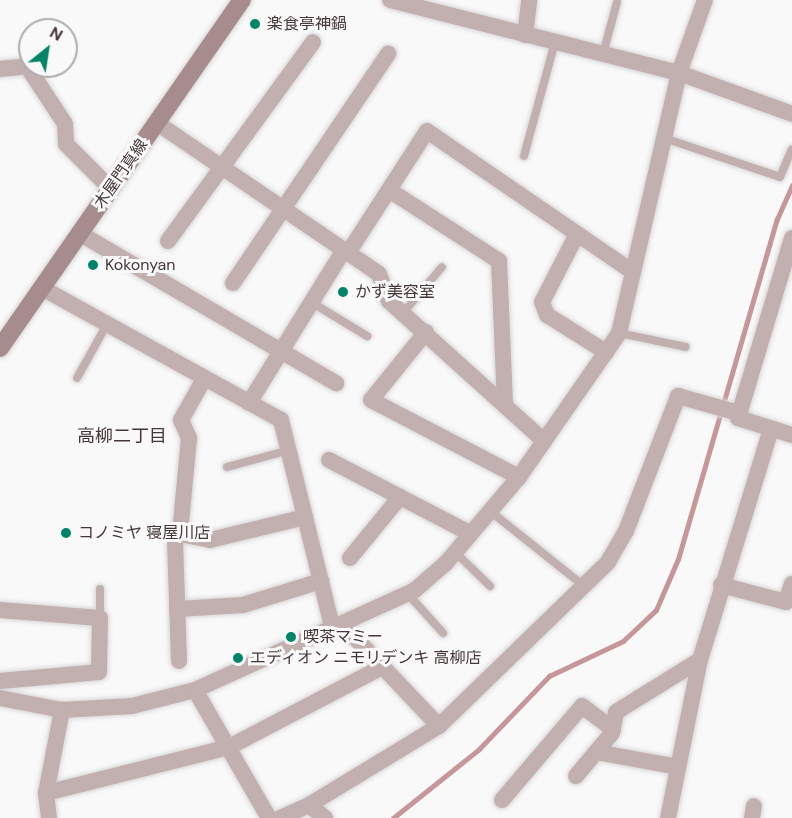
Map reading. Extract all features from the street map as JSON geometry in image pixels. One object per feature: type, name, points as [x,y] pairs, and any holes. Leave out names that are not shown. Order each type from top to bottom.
[{"type":"main road","name":"木屋門真線","points":[[0,348],[242,0]]},
{"type":"street","points":[[390,0],[679,73],[792,114]]},
{"type":"street","points":[[525,34],[529,0]]},
{"type":"street","points":[[0,698],[62,710],[132,706],[195,690],[338,628],[407,593],[455,552],[519,477],[619,333],[679,73],[705,0]]},
{"type":"street","points":[[168,241],[219,165],[313,42]]},
{"type":"street","points":[[233,283],[285,210],[388,54]]},
{"type":"street","points":[[0,69],[27,66],[65,124],[66,144],[111,189]]},
{"type":"street","points":[[157,123],[379,274],[390,301],[544,441]]},
{"type":"street","points":[[249,403],[311,302],[427,131],[633,272]]},
{"type":"street","points":[[389,190],[499,261],[505,405]]},
{"type":"street","points":[[79,234],[336,383]]},
{"type":"street","points":[[578,234],[542,302],[547,315],[606,352]]},
{"type":"street","points":[[792,238],[738,412],[738,418],[792,435]]},
{"type":"street","points":[[42,288],[106,326],[281,420],[321,581],[338,628],[382,667],[439,726]]},
{"type":"street","points":[[426,332],[371,400],[519,477]]},
{"type":"street","points":[[179,661],[175,540],[180,534],[189,438],[181,420],[204,379]]},
{"type":"street","points":[[280,818],[309,805],[439,726],[608,562],[626,531],[678,396],[738,412]]},
{"type":"street","points":[[668,818],[700,660],[721,585],[771,429]]},
{"type":"street","points":[[328,460],[471,534]]},
{"type":"street","points":[[350,558],[400,498]]},
{"type":"street","points":[[180,534],[210,540],[305,517]]},
{"type":"street","points":[[177,609],[243,605],[321,581]]},
{"type":"street","points":[[721,585],[786,602],[792,584]]},
{"type":"street","points":[[0,610],[99,618],[99,672],[0,681]]},
{"type":"street","points":[[576,776],[613,729],[616,712],[700,660]]},
{"type":"street","points":[[46,793],[229,747],[382,667]]},
{"type":"street","points":[[195,690],[269,818]]},
{"type":"street","points":[[502,800],[582,706],[613,729]]},
{"type":"street","points":[[49,818],[46,793],[62,710]]},
{"type":"street","points":[[596,752],[678,767]]},
{"type":"street","points":[[309,805],[325,818]]},
{"type":"lane","points":[[603,54],[617,2]]},
{"type":"lane","points":[[524,156],[555,42]]},
{"type":"lane","points":[[664,138],[780,177],[792,149]]},
{"type":"lane","points":[[403,313],[442,267]]},
{"type":"lane","points":[[311,302],[367,336]]},
{"type":"lane","points":[[77,378],[106,326]]},
{"type":"lane","points":[[619,333],[686,347]]},
{"type":"lane","points":[[226,467],[289,450]]},
{"type":"lane","points":[[490,511],[584,586]]},
{"type":"lane","points":[[455,552],[490,586]]},
{"type":"lane","points":[[99,618],[100,589]]},
{"type":"lane","points":[[407,593],[443,633]]},
{"type":"waterway","points":[[393,818],[478,750],[549,676],[623,641],[656,610],[678,559],[777,219],[792,185]]},
{"type":"place","name":"楽食亭神鍋","points":[[255,24]]},
{"type":"place","name":"Kokonyan","points":[[93,265]]},
{"type":"place","name":"かず美容室","points":[[343,292]]},
{"type":"place","name":"コノミヤ 寝屋川店","points":[[66,533]]},
{"type":"place","name":"喫茶マミー","points":[[291,637]]},
{"type":"place","name":"エディオン ニモリデンキ 高柳店","points":[[238,658]]},
{"type":"district","name":"高柳二丁目","points":[[122,436]]}]
